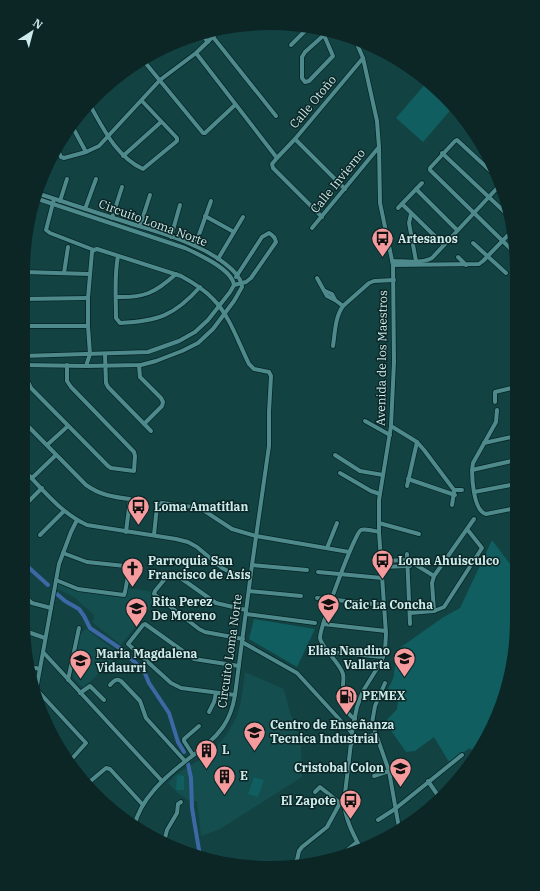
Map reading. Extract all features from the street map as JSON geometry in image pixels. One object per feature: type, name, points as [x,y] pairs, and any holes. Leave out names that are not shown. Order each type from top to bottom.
[{"type":"street","points":[[291,45],[304,32]]},
{"type":"street","points":[[320,36],[302,57],[302,78],[305,82],[309,81],[333,56],[326,37]]},
{"type":"street","points":[[60,154],[62,158],[86,152],[99,146],[160,80],[196,53],[213,37],[276,116]]},
{"type":"street","points":[[205,39],[208,42]]},
{"type":"street","name":"Avenida de los Maestros","points":[[358,47],[377,121],[380,203],[394,280],[394,362],[391,426],[380,494],[379,523],[386,631],[385,651],[383,657]]},
{"type":"street","points":[[196,53],[277,158],[272,164],[273,168],[322,217]]},
{"type":"street","name":"Calle Otoño","points":[[277,158],[295,140],[362,58]]},
{"type":"street","points":[[147,64],[203,133],[205,133],[235,105]]},
{"type":"street","points":[[93,109],[108,137],[123,156],[143,169],[176,142],[177,138],[142,101]]},
{"type":"street","points":[[123,156],[161,122]]},
{"type":"street","points":[[75,131],[86,152]]},
{"type":"street","points":[[295,140],[345,188]]},
{"type":"street","points":[[487,167],[457,140],[454,141],[442,154],[430,170],[508,246]]},
{"type":"street","name":"Calle Invierno","points":[[312,228],[379,147]]},
{"type":"street","points":[[442,154],[502,210]]},
{"type":"street","points":[[60,201],[67,179]]},
{"type":"street","points":[[85,209],[96,179]]},
{"type":"street","points":[[398,208],[422,183]]},
{"type":"street","points":[[112,218],[122,187]]},
{"type":"street","points":[[416,189],[457,230]]},
{"type":"street","points":[[429,262],[473,212],[496,189]]},
{"type":"street","points":[[143,233],[142,227],[150,195]]},
{"type":"street","name":"Circuito Loma Norte","points":[[41,198],[185,248],[224,270],[234,282]]},
{"type":"street","points":[[53,201],[46,230],[50,233],[94,250],[98,249],[176,274],[200,287],[213,299],[224,314]]},
{"type":"street","name":"Circuito Loma Norte","points":[[53,201],[60,201],[142,227],[195,246],[218,259],[237,275],[242,282]]},
{"type":"street","points":[[195,246],[211,201]]},
{"type":"street","points":[[402,204],[444,245]]},
{"type":"street","points":[[170,237],[180,205]]},
{"type":"street","points":[[411,214],[409,223],[416,261]]},
{"type":"street","points":[[205,216],[234,232]]},
{"type":"street","points":[[218,259],[244,217]]},
{"type":"street","points":[[30,356],[148,352],[179,341],[195,332],[219,306],[262,236],[269,233],[273,235],[276,242],[251,278],[242,282],[234,282]]},
{"type":"street","points":[[392,263],[416,261],[467,265],[479,264],[507,236]]},
{"type":"street","points":[[474,243],[506,273]]},
{"type":"street","points":[[64,273],[68,247]]},
{"type":"street","points":[[86,366],[90,354],[88,326],[89,274],[92,252],[94,250]]},
{"type":"street","points":[[118,256],[116,268],[116,318],[120,323],[144,321],[164,316],[180,307],[200,287]]},
{"type":"street","points":[[458,257],[467,265]]},
{"type":"street","points":[[392,263],[429,262]]},
{"type":"street","points":[[30,272],[89,274]]},
{"type":"street","points":[[116,297],[133,298],[152,292],[163,286],[176,274]]},
{"type":"street","points":[[317,278],[327,296],[343,306]]},
{"type":"street","points":[[333,346],[336,324],[343,306],[369,283],[374,281],[394,280]]},
{"type":"street","points":[[30,365],[138,365],[156,361],[182,351],[198,343],[213,329],[241,290],[242,282]]},
{"type":"street","points":[[30,299],[88,298]]},
{"type":"street","name":"Circuito Loma Norte","points":[[135,820],[143,805],[162,781],[210,742],[224,726],[231,712],[235,695],[250,576],[270,446],[269,412],[271,376],[269,372],[254,369],[248,364],[224,314]]},
{"type":"street","points":[[30,326],[88,326]]},
{"type":"street","points":[[105,354],[106,383],[108,387],[151,431]]},
{"type":"street","points":[[30,386],[108,466],[112,468],[134,471],[135,454],[71,387],[67,380],[67,365]]},
{"type":"street","points":[[138,365],[140,377],[163,402],[162,406],[144,424]]},
{"type":"street","points":[[495,402],[495,392],[510,388]]},
{"type":"street","points":[[497,410],[496,422],[475,458],[472,470],[474,492],[482,513],[486,514],[510,509]]},
{"type":"street","points":[[365,421],[390,435]]},
{"type":"street","points":[[48,445],[68,426]]},
{"type":"street","points":[[391,426],[417,442],[424,450],[454,492],[452,505]]},
{"type":"street","points":[[30,427],[86,485],[106,496],[130,499],[126,532]]},
{"type":"street","points":[[484,443],[510,437]]},
{"type":"street","points":[[407,486],[417,442]]},
{"type":"street","points":[[56,455],[32,478],[64,511],[77,520],[96,527],[154,535],[188,542],[197,547],[222,568],[232,573],[250,576]]},
{"type":"street","points":[[335,455],[360,471],[383,475]]},
{"type":"street","points":[[472,470],[510,461]]},
{"type":"street","points":[[340,473],[371,491],[380,494]]},
{"type":"street","points":[[408,479],[454,492],[462,490]]},
{"type":"street","points":[[474,492],[510,485]]},
{"type":"street","points":[[30,500],[42,488]]},
{"type":"street","points":[[154,535],[157,506],[159,504],[200,508],[232,530],[256,536],[349,552]]},
{"type":"street","points":[[40,535],[64,511]]},
{"type":"street","points":[[434,611],[432,583],[434,576],[474,519]]},
{"type":"street","points":[[38,683],[58,564],[77,520]]},
{"type":"street","points":[[327,548],[337,523]]},
{"type":"street","points":[[379,523],[419,534]]},
{"type":"street","points":[[410,613],[434,611],[446,605],[482,549],[467,528]]},
{"type":"street","points":[[354,719],[348,714],[343,699],[343,673],[321,642],[320,638],[323,624],[349,552],[360,530],[379,532]]},
{"type":"street","points":[[56,580],[78,589],[124,595],[129,570],[128,568],[125,566],[87,562],[63,553]]},
{"type":"street","points":[[407,554],[410,624]]},
{"type":"street","points":[[381,561],[408,560],[434,576]]},
{"type":"street","points":[[252,565],[307,570]]},
{"type":"street","points":[[381,567],[416,566]]},
{"type":"street","points":[[318,572],[382,578]]},
{"type":"street","points":[[315,623],[246,612],[216,603],[172,573],[168,574],[154,594],[199,629],[205,632],[242,640],[297,673],[352,734]]},
{"type":"street","points":[[249,591],[302,596]]},
{"type":"street","points":[[317,598],[384,606]]},
{"type":"street","points":[[30,601],[51,608]]},
{"type":"street","points":[[235,695],[185,689],[177,686],[135,652],[128,644],[145,624],[189,657],[239,666]]},
{"type":"street","points":[[323,624],[386,631]]},
{"type":"street","points":[[68,680],[79,628]]},
{"type":"street","points":[[31,633],[45,638]]},
{"type":"street","points":[[43,652],[162,781]]},
{"type":"street","points":[[297,859],[299,851],[302,847],[327,827],[342,802],[354,719],[363,691],[383,657],[329,652]]},
{"type":"street","points":[[35,667],[40,668]]},
{"type":"street","points":[[110,685],[114,680],[117,679],[121,681],[140,701],[146,718],[185,761]]},
{"type":"street","points":[[385,683],[373,714],[372,723],[389,771],[398,824]]},
{"type":"street","points":[[80,693],[90,686],[104,700]]},
{"type":"street","points":[[208,712],[214,702],[216,693]]},
{"type":"street","points":[[42,696],[86,743],[73,758]]},
{"type":"street","points":[[193,755],[184,739],[199,726]]},
{"type":"street","points":[[351,743],[376,734]]},
{"type":"street","points":[[378,820],[395,809],[428,781],[462,756]]},
{"type":"street","points":[[91,780],[106,768],[110,769],[143,805]]},
{"type":"street","points":[[374,776],[389,771]]},
{"type":"street","points":[[428,781],[436,794]]},
{"type":"street","points":[[315,792],[320,787],[342,802],[347,820],[357,842],[352,846]]},
{"type":"street","points":[[165,837],[167,830],[177,813],[178,804],[182,802]]},
{"type":"shaded area","points":[[423,86],[440,100],[449,111],[423,142],[396,118]]},
{"type":"shaded area","points":[[492,540],[510,564],[510,621],[508,652],[505,668],[502,683],[492,713],[478,741],[472,750],[470,748],[449,762],[434,737],[415,751],[406,752],[385,722],[397,709],[398,702],[394,700],[394,695],[387,691],[393,678],[396,663],[402,653],[397,650],[442,618],[460,608]]},
{"type":"shaded area","points":[[58,583],[78,591],[126,597],[127,588],[149,591],[157,599],[121,645],[92,622],[94,615],[74,597],[57,589]]},
{"type":"shaded area","points":[[254,619],[315,629],[297,667],[249,639]]},
{"type":"shaded area","points":[[86,629],[120,654],[83,688],[73,677],[80,634]]},
{"type":"shaded area","name":"Centro de Enseñanza Tecnica Industrial","points":[[245,672],[284,689],[290,713],[296,725],[301,745],[302,777],[220,829],[201,836],[197,801],[189,801],[168,783],[177,774],[202,758],[217,746],[227,734],[236,718],[241,702]]},
{"type":"shaded area","points":[[177,775],[184,776],[184,790],[176,790]]},
{"type":"shaded area","points":[[254,777],[264,780],[258,797],[248,794]]},
{"type":"waterway","points":[[30,569],[48,585]]},
{"type":"waterway","points":[[57,594],[65,601],[79,609],[90,628],[121,649],[144,671],[149,683],[169,713],[178,742],[184,752]]},
{"type":"waterway","points":[[188,764],[191,778],[192,808],[199,850]]},
{"type":"place","name":"Artesanos","points":[[383,258]]},
{"type":"place","name":"Loma Amatitlan","points":[[138,526]]},
{"type":"place","name":"Loma Ahuisculco","points":[[383,580]]},
{"type":"place","name":"Parroquia San Francisco de Asís","points":[[132,588]]},
{"type":"place","name":"Caic La Concha","points":[[328,624]]},
{"type":"place","name":"Rita Perez De Moreno","points":[[136,628]]},
{"type":"place","name":"Elias Nandino Vallarta","points":[[405,678]]},
{"type":"place","name":"Maria Magdalena Vidaurri","points":[[81,680]]},
{"type":"place","name":"PEMEX","points":[[347,716]]},
{"type":"place","name":"Centro de Enseñanza Tecnica Industrial","points":[[255,752]]},
{"type":"place","name":"L","points":[[207,770]]},
{"type":"place","name":"Cristobal Colon","points":[[400,788]]},
{"type":"place","name":"E","points":[[224,796]]},
{"type":"place","name":"El Zapote","points":[[351,820]]}]
